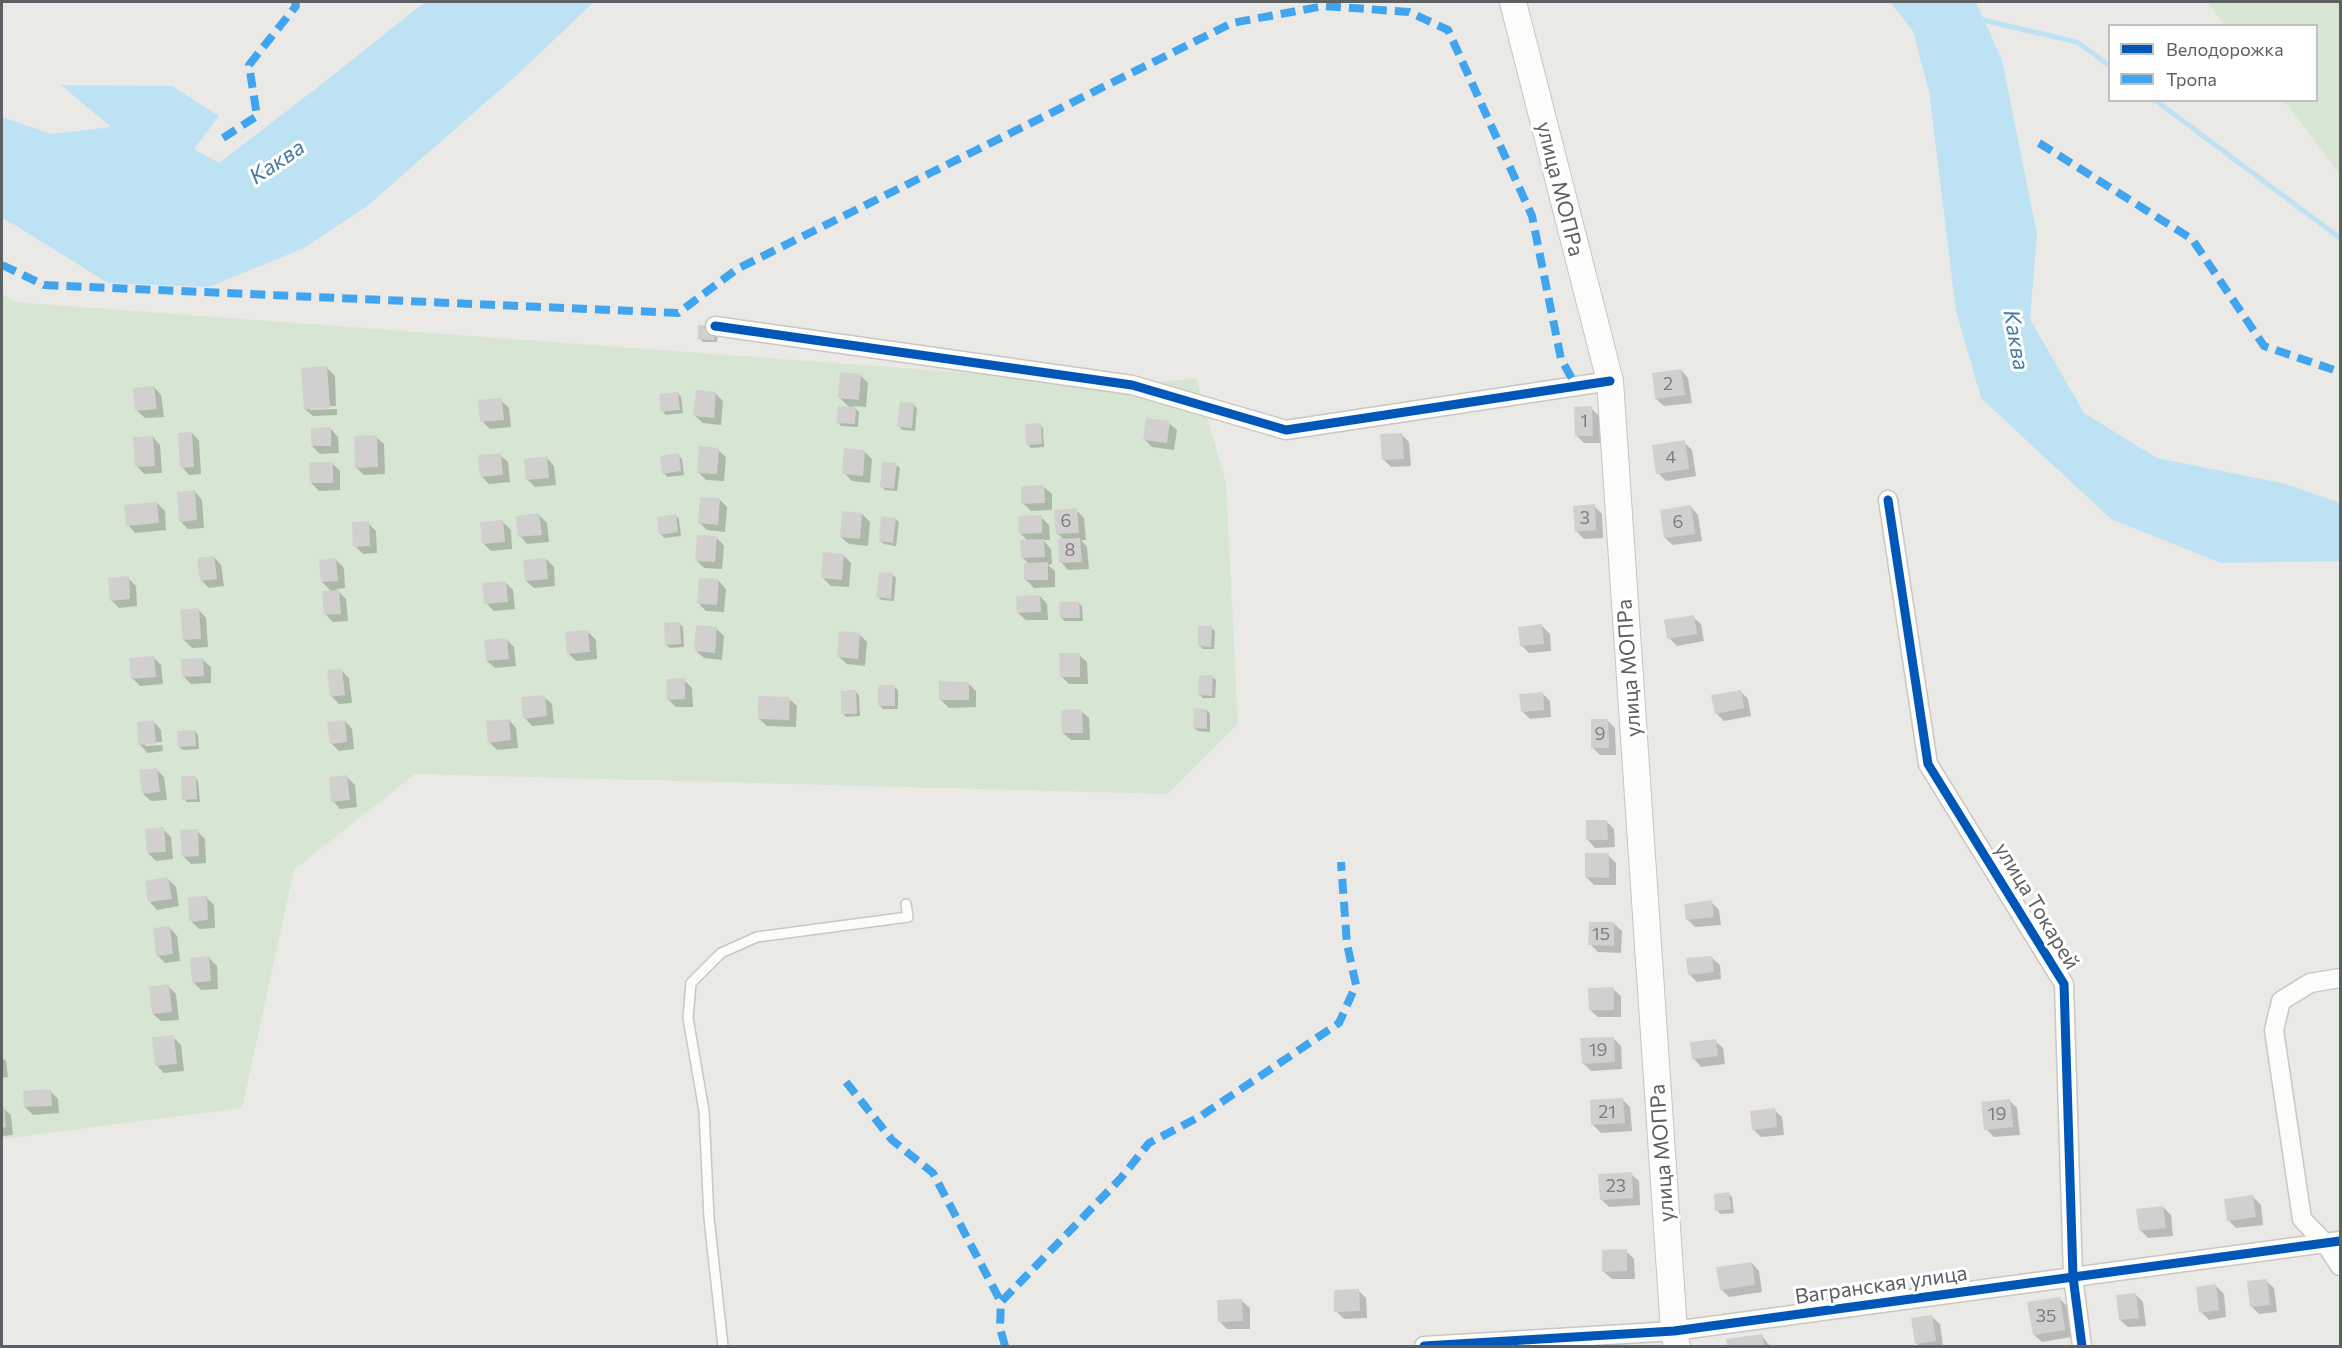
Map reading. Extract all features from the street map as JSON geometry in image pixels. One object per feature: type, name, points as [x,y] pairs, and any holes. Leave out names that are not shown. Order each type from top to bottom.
[{"type":"main road","name":"улица МОПРа","points":[[1513,2],[1610,381],[1675,1339]]},
{"type":"street","points":[[715,326],[1132,384],[1286,430],[1610,381]]},
{"type":"street","name":"улица Токарей","points":[[1887,500],[1928,764],[2064,984],[2073,1277],[2082,1347]]},
{"type":"street","points":[[2340,978],[2310,983],[2281,1001],[2274,1030],[2302,1219],[2333,1242],[2340,1266]]},
{"type":"street","name":"Вагранская улица","points":[[1424,1347],[1675,1339],[2073,1277],[2333,1242]]},
{"type":"lane","points":[[723,1347],[709,1218],[704,1111],[688,1018],[691,983],[721,953],[757,937],[908,916],[906,904]]},
{"type":"green space","points":[[2207,2],[2340,2],[2340,174],[2285,102],[2318,102],[2318,24],[2224,24]]},
{"type":"green space","points":[[2,293],[13,302],[1132,385],[1196,378],[1226,483],[1238,724],[1168,794],[415,774],[294,870],[242,1108],[2,1139]]},
{"type":"water","name":"Каква","points":[[425,2],[594,2],[517,75],[366,207],[304,248],[209,287],[108,283],[2,218],[2,117],[51,134],[111,127],[61,85],[172,86],[219,116],[194,149],[219,163]]},
{"type":"water","name":"Каква","points":[[1890,2],[1976,2],[2002,60],[2037,234],[2030,319],[2084,413],[2157,458],[2286,484],[2340,503],[2340,561],[2221,563],[2111,519],[1981,398],[1956,311],[1929,91],[1913,31]]},
{"type":"building","points":[[698,325],[715,326],[714,340],[698,339]]},
{"type":"building","points":[[327,366],[330,408],[304,409],[301,368]]},
{"type":"building","points":[[1681,369],[1685,395],[1655,399],[1652,373]]},
{"type":"building","points":[[840,372],[861,374],[859,400],[838,398]]},
{"type":"building","points":[[154,386],[157,409],[135,411],[133,388]]},
{"type":"building","points":[[696,390],[716,392],[714,418],[693,416]]},
{"type":"building","points":[[678,392],[680,410],[661,412],[659,394]]},
{"type":"building","points":[[502,398],[504,420],[480,422],[478,400]]},
{"type":"building","points":[[900,402],[914,403],[912,428],[897,427]]},
{"type":"building","points":[[838,406],[856,407],[855,424],[836,423]]},
{"type":"building","points":[[1592,406],[1593,436],[1575,436],[1574,407]]},
{"type":"building","points":[[1146,418],[1170,421],[1167,443],[1143,440]]},
{"type":"building","points":[[1041,423],[1042,444],[1026,445],[1025,424]]},
{"type":"building","points":[[331,427],[331,446],[311,446],[311,428]]},
{"type":"building","points":[[192,432],[194,467],[180,468],[178,433]]},
{"type":"building","points":[[1402,433],[1404,459],[1382,460],[1380,434]]},
{"type":"building","points":[[377,435],[378,467],[355,468],[354,436]]},
{"type":"building","points":[[153,436],[155,466],[135,467],[133,437]]},
{"type":"building","points":[[1685,440],[1689,469],[1656,474],[1652,445]]},
{"type":"building","points":[[699,446],[719,448],[717,474],[697,473]]},
{"type":"building","points":[[844,448],[865,450],[863,476],[842,474]]},
{"type":"building","points":[[501,453],[503,475],[480,477],[478,455]]},
{"type":"building","points":[[679,453],[681,471],[662,474],[660,456]]},
{"type":"building","points":[[547,456],[549,478],[526,480],[524,459]]},
{"type":"building","points":[[309,462],[333,462],[333,483],[310,483]]},
{"type":"building","points":[[882,462],[897,463],[894,489],[880,487]]},
{"type":"building","points":[[1044,485],[1045,503],[1021,504],[1021,486]]},
{"type":"building","points":[[195,490],[197,520],[179,522],[177,492]]},
{"type":"building","points":[[700,497],[720,498],[718,525],[698,523]]},
{"type":"building","points":[[157,502],[159,523],[126,526],[124,505]]},
{"type":"building","points":[[1595,504],[1596,530],[1575,532],[1573,506]]},
{"type":"building","points":[[1691,505],[1695,534],[1664,538],[1660,510]]},
{"type":"building","points":[[1077,508],[1079,533],[1056,534],[1054,510]]},
{"type":"building","points":[[842,511],[862,513],[860,539],[840,537]]},
{"type":"building","points":[[539,513],[542,535],[518,537],[516,516]]},
{"type":"building","points":[[676,514],[678,532],[659,535],[657,517]]},
{"type":"building","points":[[1042,515],[1042,533],[1019,534],[1018,516]]},
{"type":"building","points":[[881,516],[896,518],[893,543],[879,541]]},
{"type":"building","points":[[503,520],[505,542],[482,544],[480,522]]},
{"type":"building","points":[[369,521],[370,546],[353,547],[352,522]]},
{"type":"building","points":[[697,535],[717,536],[715,562],[695,561]]},
{"type":"building","points":[[1080,538],[1082,562],[1059,563],[1058,539]]},
{"type":"building","points":[[1044,539],[1045,557],[1021,558],[1020,540]]},
{"type":"building","points":[[823,552],[844,554],[842,580],[821,578]]},
{"type":"building","points":[[214,556],[217,579],[200,581],[197,558]]},
{"type":"building","points":[[336,558],[338,581],[321,582],[319,560]]},
{"type":"building","points":[[546,558],[548,579],[525,581],[523,560]]},
{"type":"building","points":[[1048,562],[1048,580],[1024,580],[1024,563]]},
{"type":"building","points":[[879,572],[893,573],[891,599],[876,597]]},
{"type":"building","points":[[129,576],[130,599],[110,601],[108,578]]},
{"type":"building","points":[[699,578],[719,579],[717,605],[697,604]]},
{"type":"building","points":[[506,581],[508,602],[484,604],[482,583]]},
{"type":"building","points":[[339,590],[341,614],[324,615],[322,591]]},
{"type":"building","points":[[1040,595],[1041,612],[1017,613],[1016,596]]},
{"type":"building","points":[[1079,601],[1080,618],[1060,618],[1059,602]]},
{"type":"building","points":[[199,608],[201,639],[183,640],[180,610]]},
{"type":"building","points":[[1694,615],[1697,634],[1667,639],[1664,620]]},
{"type":"building","points":[[680,622],[681,644],[665,645],[664,623]]},
{"type":"building","points":[[1542,624],[1544,644],[1520,646],[1518,627]]},
{"type":"building","points":[[696,625],[717,627],[715,653],[694,651]]},
{"type":"building","points":[[1198,626],[1212,626],[1211,647],[1198,646]]},
{"type":"building","points":[[588,630],[590,652],[567,654],[565,632]]},
{"type":"building","points":[[839,631],[860,633],[858,659],[837,657]]},
{"type":"building","points":[[507,638],[509,659],[486,661],[484,640]]},
{"type":"building","points":[[1059,653],[1080,653],[1080,677],[1060,677]]},
{"type":"building","points":[[154,656],[156,677],[131,679],[129,658]]},
{"type":"building","points":[[203,658],[204,676],[182,677],[181,659]]},
{"type":"building","points":[[342,669],[345,695],[330,697],[327,670]]},
{"type":"building","points":[[1199,675],[1213,675],[1212,696],[1198,695]]},
{"type":"building","points":[[685,678],[685,699],[667,700],[666,679]]},
{"type":"building","points":[[939,681],[969,682],[969,700],[939,700]]},
{"type":"building","points":[[878,685],[895,685],[895,706],[878,706]]},
{"type":"building","points":[[856,690],[857,714],[841,714],[841,691]]},
{"type":"building","points":[[1741,690],[1744,708],[1715,714],[1711,695]]},
{"type":"building","points":[[1543,692],[1544,710],[1521,712],[1519,694]]},
{"type":"building","points":[[545,695],[547,716],[523,719],[521,697]]},
{"type":"building","points":[[758,696],[790,697],[789,720],[758,719]]},
{"type":"building","points":[[1194,708],[1207,709],[1207,729],[1193,728]]},
{"type":"building","points":[[1082,709],[1083,733],[1062,733],[1061,710]]},
{"type":"building","points":[[509,719],[511,740],[488,743],[486,721]]},
{"type":"building","points":[[1591,719],[1608,719],[1609,748],[1591,748]]},
{"type":"building","points":[[154,720],[156,744],[138,745],[137,722]]},
{"type":"building","points":[[345,720],[347,742],[330,744],[327,722]]},
{"type":"building","points":[[195,730],[196,746],[178,747],[177,731]]},
{"type":"building","points":[[157,768],[160,792],[142,794],[139,770]]},
{"type":"building","points":[[347,775],[350,800],[331,802],[329,777]]},
{"type":"building","points":[[181,776],[196,776],[197,799],[182,800]]},
{"type":"building","points":[[1586,820],[1607,820],[1608,840],[1586,840]]},
{"type":"building","points":[[164,827],[166,852],[147,853],[145,829]]},
{"type":"building","points":[[198,829],[199,856],[182,857],[180,830]]},
{"type":"building","points":[[1585,853],[1609,853],[1609,878],[1585,877]]},
{"type":"building","points":[[168,877],[172,899],[148,902],[145,881]]},
{"type":"building","points":[[207,896],[208,920],[189,922],[188,897]]},
{"type":"building","points":[[1712,900],[1714,917],[1686,920],[1684,904]]},
{"type":"building","points":[[1589,922],[1614,922],[1614,946],[1588,945]]},
{"type":"building","points":[[170,926],[173,954],[156,956],[153,928]]},
{"type":"building","points":[[209,956],[211,981],[192,983],[190,958]]},
{"type":"building","points":[[1712,956],[1714,972],[1688,975],[1686,958]]},
{"type":"building","points":[[169,984],[172,1012],[152,1014],[149,987]]},
{"type":"building","points":[[1614,987],[1614,1010],[1589,1010],[1588,988]]},
{"type":"building","points":[[174,1035],[177,1064],[155,1066],[152,1037]]},
{"type":"building","points":[[1614,1037],[1615,1062],[1582,1064],[1580,1038]]},
{"type":"building","points":[[1716,1039],[1718,1056],[1692,1059],[1690,1042]]},
{"type":"building","points":[[51,1089],[52,1106],[24,1107],[23,1091]]},
{"type":"building","points":[[1623,1098],[1625,1123],[1591,1125],[1590,1100]]},
{"type":"building","points":[[2010,1099],[2013,1127],[1984,1130],[1981,1102]]},
{"type":"building","points":[[2,1106],[4,1106],[6,1127],[2,1128]]},
{"type":"building","points":[[1775,1108],[1777,1127],[1752,1130],[1750,1111]]},
{"type":"building","points":[[1632,1172],[1633,1198],[1600,1200],[1598,1174]]},
{"type":"building","points":[[1729,1192],[1731,1209],[1715,1211],[1714,1194]]},
{"type":"building","points":[[2253,1195],[2256,1217],[2227,1221],[2224,1199]]},
{"type":"building","points":[[2163,1206],[2166,1228],[2139,1231],[2136,1209]]},
{"type":"building","points":[[1627,1249],[1627,1271],[1602,1272],[1602,1250]]},
{"type":"building","points":[[1752,1262],[1755,1285],[1720,1290],[1716,1267]]},
{"type":"building","points":[[2267,1279],[2270,1305],[2250,1307],[2247,1281]]},
{"type":"building","points":[[2216,1284],[2219,1310],[2199,1313],[2196,1287]]},
{"type":"building","points":[[1359,1289],[1360,1311],[1334,1312],[1334,1290]]},
{"type":"building","points":[[2136,1293],[2139,1318],[2119,1320],[2116,1295]]},
{"type":"building","points":[[2060,1297],[2065,1330],[2033,1335],[2027,1302]]},
{"type":"building","points":[[1242,1299],[1243,1321],[1218,1322],[1217,1300]]},
{"type":"building","points":[[1932,1315],[1936,1341],[1915,1344],[1911,1318]]},
{"type":"building","points":[[1762,1334],[1764,1346],[1727,1346],[1726,1339]]},
{"type":"waterway","points":[[1978,19],[2077,42],[2108,65]]},
{"type":"waterway","points":[[2158,102],[2340,238]]},
{"type":"marked path","points":[[223,138],[257,116],[249,65],[296,6],[295,2]]},
{"type":"marked path","points":[[2,265],[44,285],[678,313],[737,269],[1232,23],[1324,6],[1409,12],[1448,30],[1532,216],[1561,359],[1576,386]]},
{"type":"marked path","points":[[2039,143],[2192,239],[2264,346],[2340,372]]},
{"type":"marked path","points":[[1005,1346],[1000,1328],[1001,1302],[1121,1178],[1149,1143],[1201,1116],[1339,1023],[1356,985],[1347,944],[1341,862]]},
{"type":"marked path","points":[[846,1082],[892,1140],[933,1173],[1001,1302]]},
{"type":"cycle path","points":[[715,326],[1132,385],[1286,430],[1610,381]]},
{"type":"cycle path","points":[[1888,500],[1928,764],[2064,984],[2073,1277],[2082,1346]]},
{"type":"cycle path","points":[[1424,1346],[1674,1331],[2340,1241]]}]
